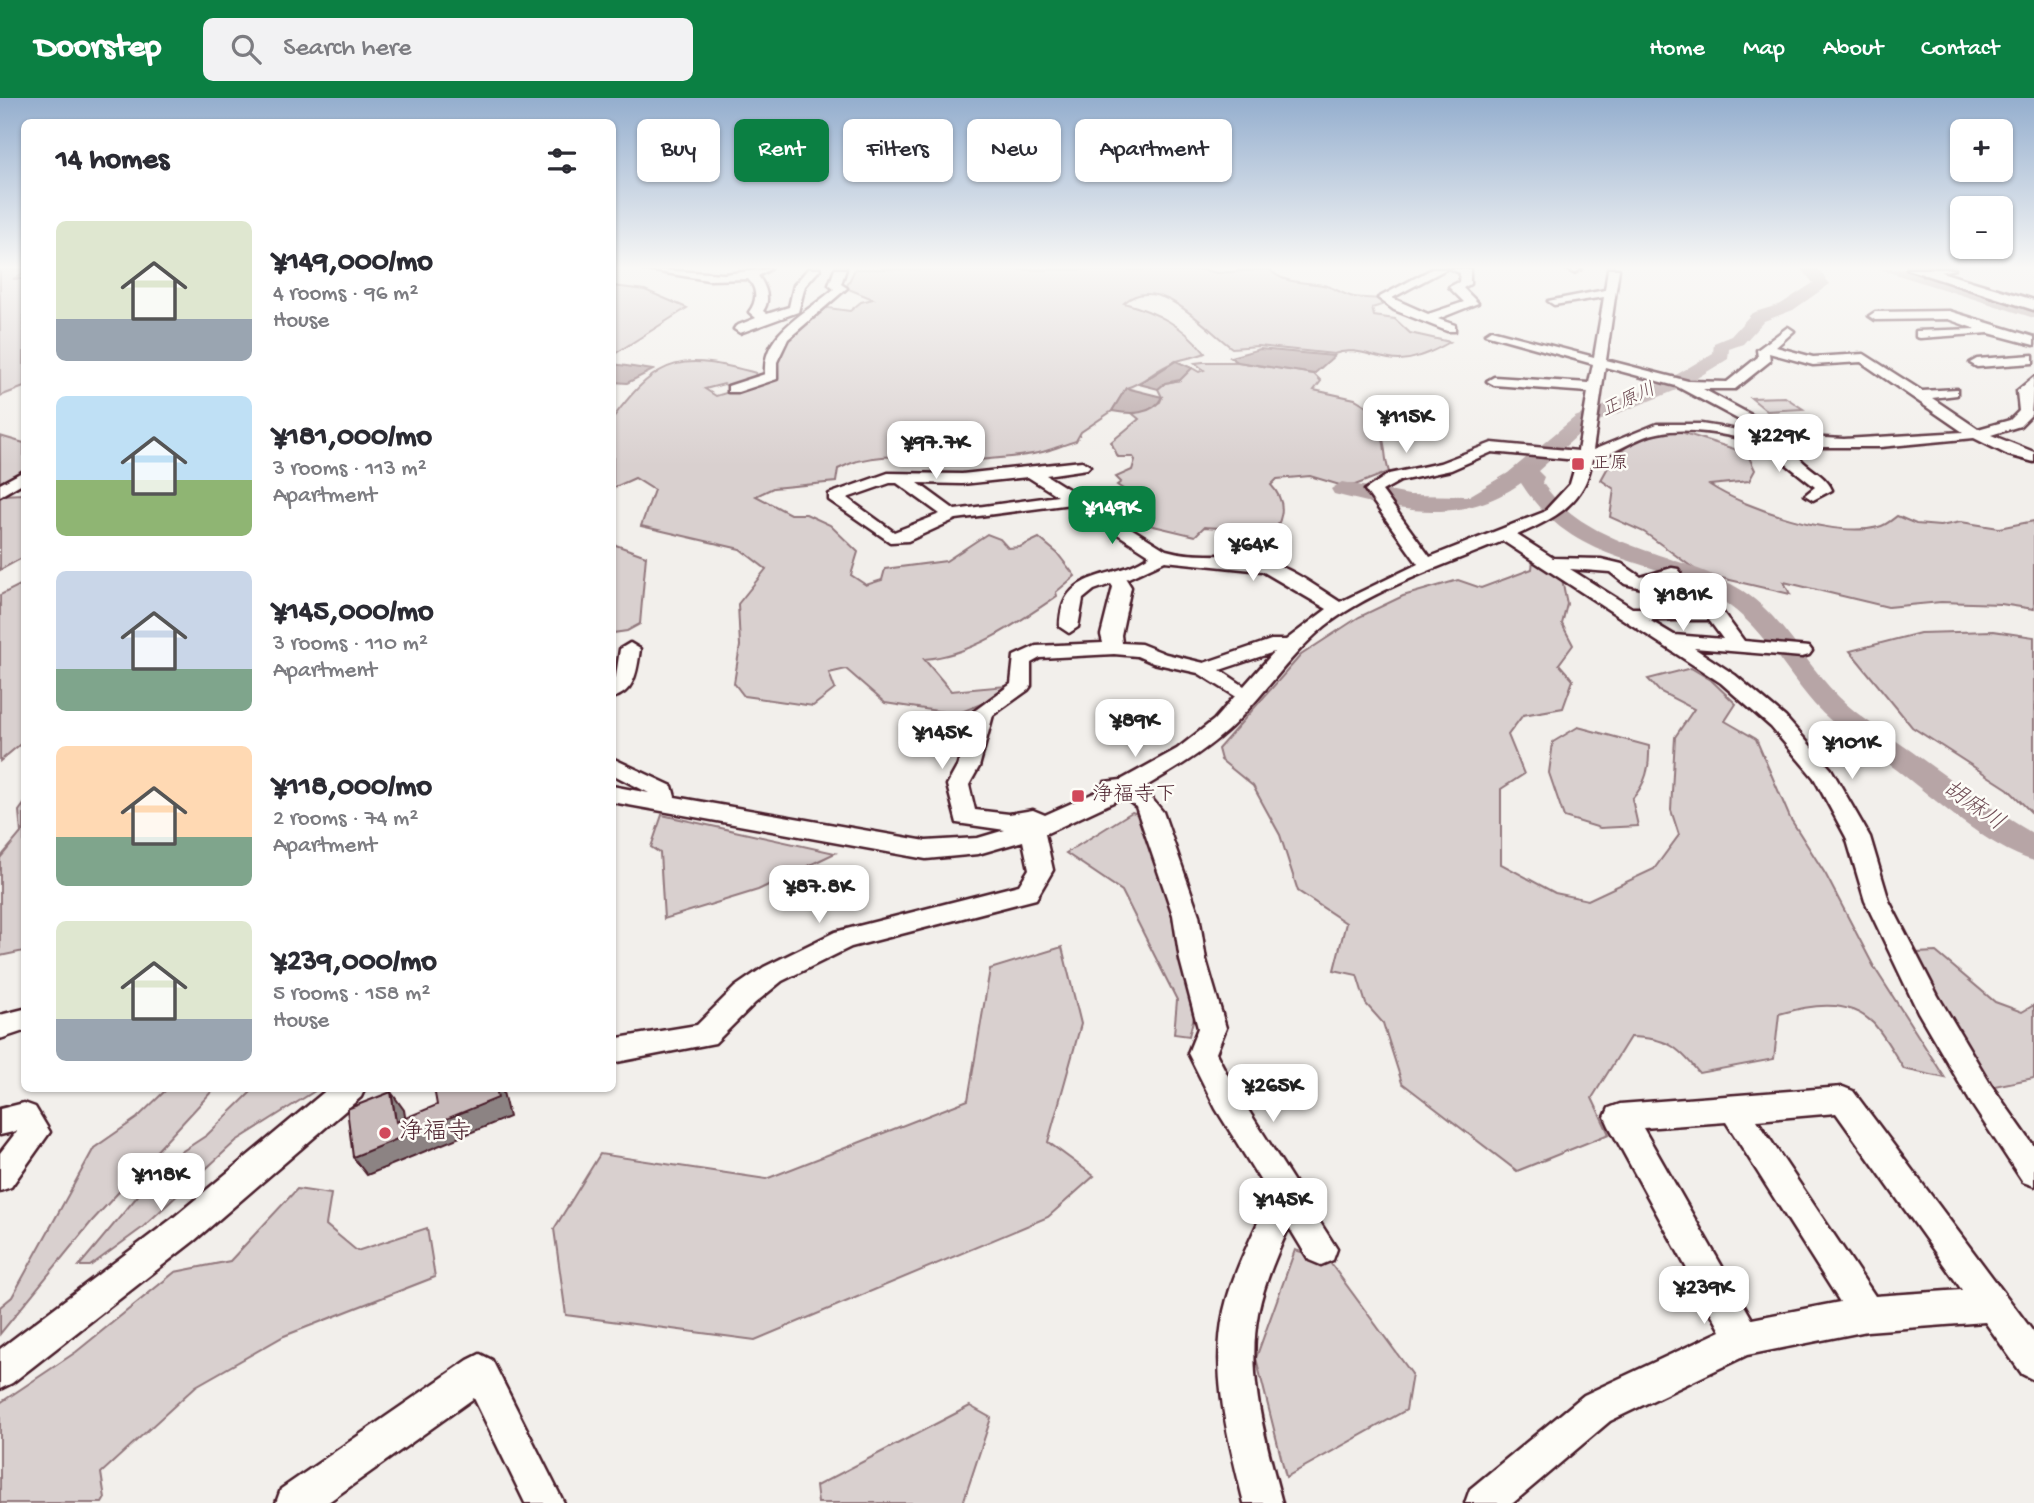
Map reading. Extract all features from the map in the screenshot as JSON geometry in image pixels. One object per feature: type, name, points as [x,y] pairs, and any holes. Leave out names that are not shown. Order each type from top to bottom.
[{"type":"street","points":[[733,389],[772,376],[771,354],[787,335]]},
{"type":"street","points":[[1493,335],[1687,385],[1730,386],[1765,358],[1762,353],[1784,335]]},
{"type":"street","points":[[1125,788],[1185,754],[1221,725],[1288,648],[1339,610],[1431,564],[1506,535],[1558,508],[1577,485],[1585,456],[1605,335]]},
{"type":"street","points":[[2007,335],[2027,342],[2023,352],[2033,360]]},
{"type":"street","points":[[1767,349],[1813,361],[1864,358],[1979,436],[2013,452],[2034,457]]},
{"type":"street","points":[[1977,363],[2033,360]]},
{"type":"street","points":[[1494,381],[1596,388]]},
{"type":"street","points":[[1431,564],[1424,561],[1388,508],[1374,495],[1373,490],[1379,484],[1402,475],[1438,469],[1487,449],[1519,448],[1585,456],[1609,450],[1632,435],[1660,427],[1705,429],[1781,441],[1824,443],[1979,436],[2015,424],[2023,417],[2026,411],[2024,391],[2034,381]]},
{"type":"street","points":[[1527,402],[1533,383]]},
{"type":"street","points":[[1687,385],[1750,420],[1762,438]]},
{"type":"street","points":[[1922,395],[1952,392]]},
{"type":"street","points":[[1781,441],[1786,446],[1790,460],[1822,485],[1824,490],[1813,495]]},
{"type":"street","points":[[1073,499],[952,515],[902,537],[890,537],[835,497],[878,481],[899,477],[962,479],[1082,466]]},
{"type":"street","points":[[1031,472],[1160,554],[1183,559],[1257,563],[1272,568],[1339,610]]},
{"type":"street","points":[[899,477],[952,515]]},
{"type":"street","points":[[0,492],[21,478]]},
{"type":"street","points":[[0,492],[21,493]]},
{"type":"street","points":[[1506,535],[1728,679],[1778,722],[1823,774],[1858,837],[1877,901],[1928,1004],[1981,1094],[2034,1172]]},
{"type":"street","points":[[1069,627],[1067,608],[1072,598],[1094,582],[1116,577],[1156,561],[1160,554]]},
{"type":"street","points":[[1549,563],[1601,564],[1616,568],[1631,580],[1642,583],[1672,573]]},
{"type":"street","points":[[1114,648],[1111,635],[1122,587],[1116,577]]},
{"type":"street","points":[[1628,614],[1714,614],[1738,646]]},
{"type":"street","points":[[1670,641],[1802,651]]},
{"type":"street","points":[[1205,669],[1278,644],[1288,648]]},
{"type":"street","points":[[1033,824],[965,817],[958,785],[968,768],[983,712],[1021,686],[1021,660],[1036,652],[1114,648],[1141,650],[1160,659],[1205,669],[1232,688],[1248,694]]},
{"type":"street","points":[[616,688],[626,678],[630,649]]},
{"type":"street","points":[[616,767],[664,791],[663,801]]},
{"type":"street","points":[[616,795],[663,801],[897,847],[926,850],[978,846],[1033,824],[1107,787],[1125,788],[1143,797],[1151,812],[1186,915],[1193,960],[1212,1028],[1202,1053],[1226,1100],[1321,1249]]},
{"type":"street","points":[[616,1050],[705,1035],[745,995],[773,974],[844,939],[1027,892],[1041,870],[1033,824]]},
{"type":"street","points":[[0,1027],[21,1021]]},
{"type":"street","points":[[0,1371],[184,1229],[346,1092]]},
{"type":"street","points":[[1744,1338],[1620,1118],[1843,1100],[2034,1362]]},
{"type":"street","points":[[1733,1108],[1867,1314]]},
{"type":"street","points":[[0,1122],[24,1116],[35,1132],[0,1177]]},
{"type":"street","points":[[1263,1503],[1237,1396],[1236,1359],[1241,1311],[1283,1201],[1290,1199]]},
{"type":"street","points":[[1484,1503],[1597,1408],[1744,1338],[1867,1314],[1992,1305]]},
{"type":"street","points":[[295,1503],[480,1372],[545,1503]]},
{"type":"shaded area","points":[[0,335],[21,335],[21,388],[0,396]]},
{"type":"shaded area","points":[[616,335],[645,335],[616,353]]},
{"type":"shaded area","points":[[789,335],[1187,335],[1205,353],[1172,363],[1126,388],[1112,411],[1081,432],[1076,441],[1040,453],[981,460],[890,456],[872,458],[838,469],[836,482],[773,488],[756,496],[790,514],[806,514],[830,525],[858,552],[851,575],[866,585],[882,580],[885,569],[946,561],[987,534],[1000,539],[1008,548],[1020,547],[1039,538],[1057,553],[1075,576],[1056,592],[1057,596],[1011,627],[977,645],[959,652],[924,659],[951,691],[1006,686],[981,704],[957,714],[885,703],[846,669],[829,673],[835,689],[813,706],[744,696],[734,683],[740,646],[738,604],[766,569],[740,549],[641,526],[654,490],[635,478],[616,487],[616,414],[645,381],[675,364],[692,362],[756,373],[753,382],[731,388],[724,384],[705,389],[716,396],[763,382],[779,343]]},
{"type":"shaded area","points":[[1216,335],[1417,335],[1450,342],[1405,360],[1350,351],[1334,354],[1258,346],[1232,348]]},
{"type":"shaded area","points":[[1260,349],[1334,356],[1314,374],[1238,362],[1230,357]]},
{"type":"shaded area","points":[[1176,361],[1192,368],[1180,380],[1165,383],[1158,389],[1139,384]]},
{"type":"shaded area","points":[[1238,362],[1314,374],[1321,381],[1314,390],[1355,399],[1377,412],[1375,424],[1384,442],[1389,472],[1355,485],[1343,486],[1310,476],[1277,479],[1271,485],[1280,500],[1281,514],[1267,543],[1238,542],[1236,529],[1204,527],[1195,536],[1137,522],[1115,504],[1135,497],[1117,485],[1121,482],[1116,477],[1132,470],[1135,460],[1133,457],[1118,457],[1111,442],[1139,419],[1133,414],[1160,402],[1162,397],[1158,389],[1165,383],[1180,380],[1192,368],[1199,372],[1204,370],[1195,363]]},
{"type":"shaded area","points":[[616,365],[653,370],[627,383],[616,382]]},
{"type":"shaded area","points":[[1126,388],[1162,397],[1147,411],[1112,411]]},
{"type":"shaded area","points":[[1785,397],[1803,409],[1767,411],[1751,398]]},
{"type":"shaded area","points":[[1667,432],[1681,432],[1747,453],[1755,470],[1749,481],[1710,485],[1768,512],[1815,525],[1860,529],[1881,526],[1897,516],[1916,524],[1940,526],[1961,522],[1999,528],[2034,521],[2034,609],[2001,604],[1941,602],[1888,607],[1784,582],[1790,594],[1700,573],[1644,532],[1610,517],[1614,489],[1601,480],[1613,460],[1627,447],[1644,438]]},
{"type":"shaded area","points":[[0,436],[21,442],[21,476],[0,487]]},
{"type":"shaded area","points":[[21,494],[21,559],[0,570],[0,495]]},
{"type":"shaded area","points":[[616,545],[646,556],[640,624],[627,631],[616,633]]},
{"type":"shaded area","points":[[1533,560],[1562,579],[1567,604],[1562,624],[1573,645],[1559,664],[1573,680],[1563,708],[1523,715],[1508,735],[1524,774],[1501,789],[1501,864],[1555,893],[1588,900],[1654,869],[1679,835],[1671,810],[1675,737],[1694,709],[1659,691],[1648,679],[1691,668],[1711,680],[1736,704],[1725,721],[1756,739],[1790,818],[1826,875],[1874,967],[1945,1078],[1904,1069],[1873,1023],[1863,1015],[1840,1007],[1816,1006],[1779,1014],[1774,1059],[1699,1073],[1670,1045],[1653,1039],[1630,1037],[1592,1098],[1609,1134],[1517,1171],[1402,1083],[1383,1023],[1366,1004],[1357,975],[1334,970],[1346,923],[1298,891],[1280,835],[1253,786],[1221,760],[1218,749],[1301,655],[1359,617],[1403,596],[1458,580],[1481,588],[1532,569]]},
{"type":"shaded area","points":[[21,584],[21,744],[0,761],[0,595]]},
{"type":"shaded area","points":[[1993,631],[2034,637],[2034,815],[2008,789],[1912,727],[1850,651],[1920,633]]},
{"type":"shaded area","points":[[1578,727],[1649,746],[1646,775],[1632,799],[1638,826],[1600,828],[1564,817],[1549,773],[1553,742]]},
{"type":"shaded area","points":[[1132,812],[1145,817],[1197,1005],[1189,1036],[1174,1034],[1177,1000],[1122,891],[1066,853]]},
{"type":"shaded area","points":[[662,815],[835,853],[758,890],[664,919],[660,853],[651,847]]},
{"type":"shaded area","points":[[21,833],[21,952],[0,956],[0,858]]},
{"type":"shaded area","points":[[1062,947],[1081,1024],[1048,1142],[1094,1176],[1048,1217],[755,1340],[566,1315],[554,1229],[600,1154],[766,1179],[968,1100],[990,969]]},
{"type":"shaded area","points":[[1936,952],[1995,1002],[2022,1012],[2034,1005],[2034,1078],[1990,1087],[1942,1013],[1917,953]]},
{"type":"shaded area","points":[[164,1092],[211,1092],[92,1221],[0,1334],[0,1307],[12,1297],[94,1148],[137,1118]]},
{"type":"shaded area","points":[[251,1092],[313,1092],[236,1141],[142,1228],[90,1266],[79,1266],[166,1162],[207,1135]]},
{"type":"shaded area","points":[[297,1189],[331,1194],[326,1225],[357,1251],[427,1228],[435,1277],[284,1336],[196,1386],[101,1473],[105,1498],[102,1503],[0,1503],[0,1403],[76,1352],[175,1272],[230,1261]]},
{"type":"shaded area","points":[[1295,1250],[1328,1260],[1412,1374],[1406,1410],[1286,1477],[1256,1358]]},
{"type":"shaded area","points":[[970,1406],[991,1418],[963,1503],[818,1503],[816,1486]]},
{"type":"building","points":[[391,1092],[396,1122],[437,1105],[435,1092],[497,1092],[498,1098],[353,1157],[347,1109]]},
{"type":"waterway","name":"正原川","points":[[1524,471],[1582,421],[1690,376],[1722,355],[1720,347],[1737,340],[1742,335]]},
{"type":"waterway","points":[[1342,489],[1428,504],[1462,504],[1486,496],[1524,471]]},
{"type":"waterway","name":"胡麻川","points":[[1524,471],[1533,477],[1531,482],[1547,505],[1566,523],[1615,548],[1695,576],[1738,599],[1769,630],[1824,699],[1840,714],[1987,821],[2034,849]]},
{"type":"place","name":"正原","points":[[1578,464]]},
{"type":"place","name":"浄福寺下","points":[[1078,796]]},
{"type":"place","name":"浄福寺","points":[[385,1133]]}]
